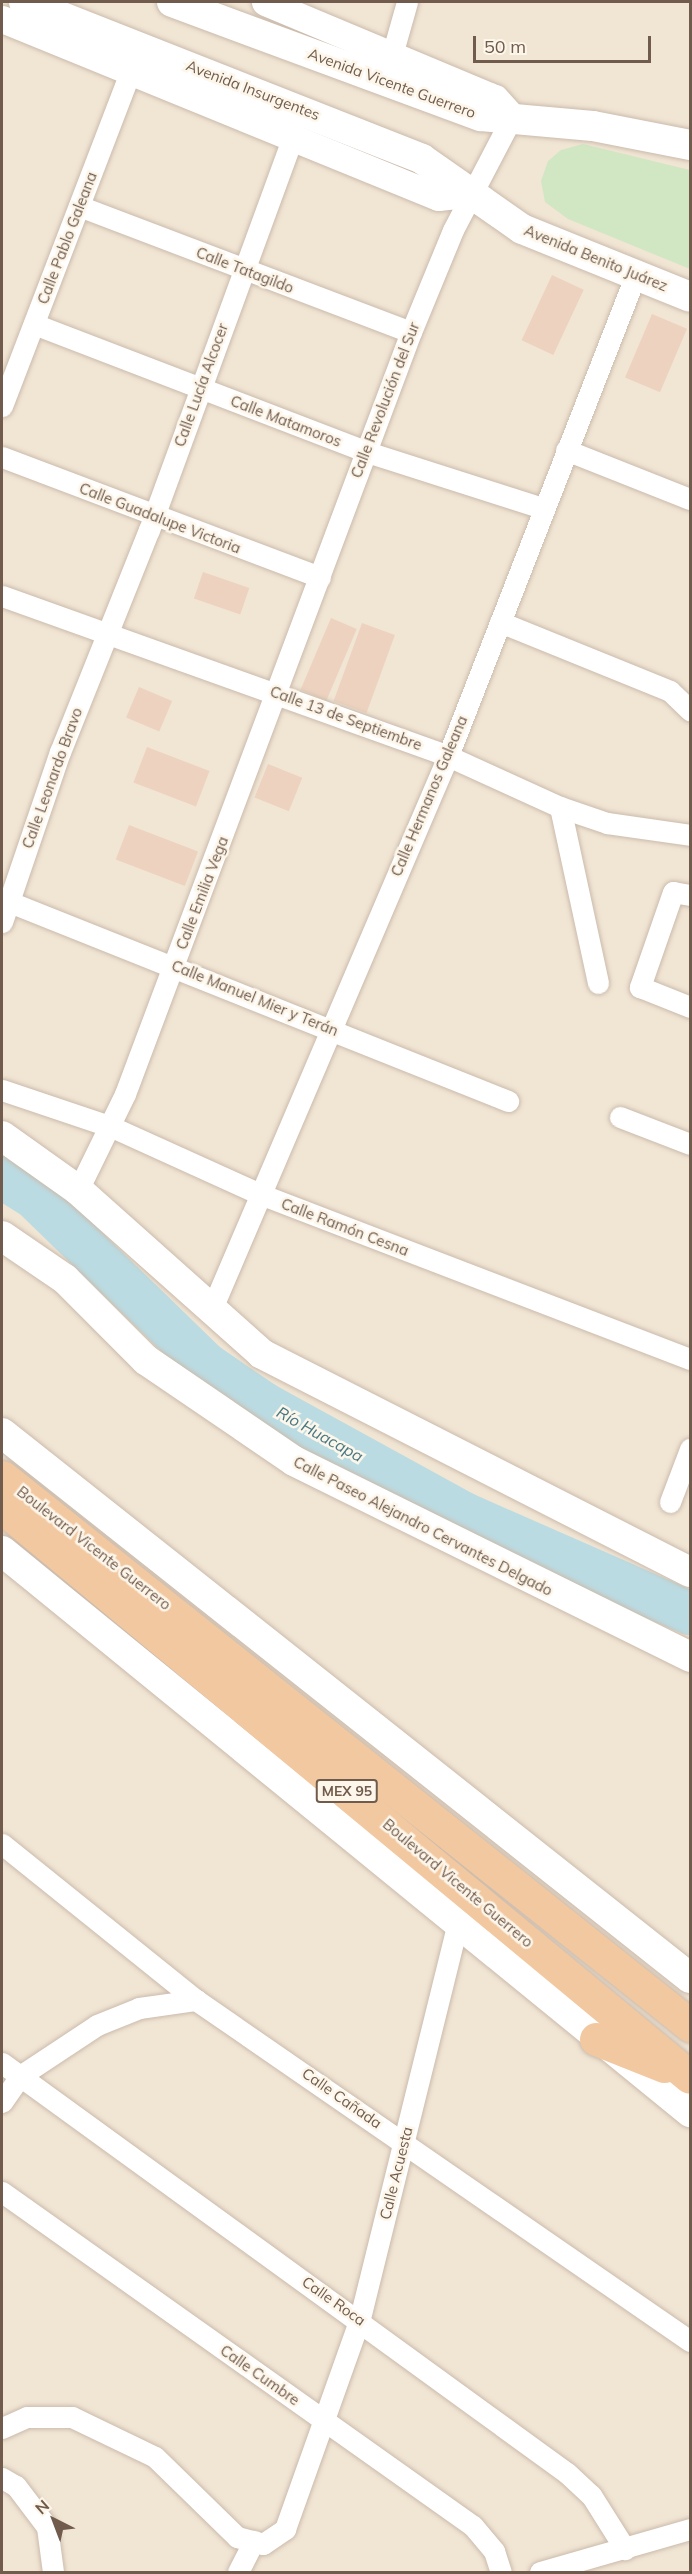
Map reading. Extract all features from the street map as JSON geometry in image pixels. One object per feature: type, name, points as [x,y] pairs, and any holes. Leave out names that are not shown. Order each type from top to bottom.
[{"type":"highway","name":"Boulevard Vicente Guerrero","points":[[2,1477],[690,2025]]},
{"type":"highway","name":"Boulevard Vicente Guerrero","points":[[2,1507],[690,2077]]},
{"type":"highway","points":[[596,2039],[690,2077]]},
{"type":"main road","name":"Avenida Insurgentes","points":[[24,2],[356,130],[422,159],[474,193]]},
{"type":"main road","name":"Avenida Vicente Guerrero","points":[[172,2],[388,68],[481,116],[512,117],[690,145]]},
{"type":"main road","name":"Avenida Benito Juárez","points":[[474,193],[532,234],[690,297]]},
{"type":"main road","points":[[2,1136],[78,1190],[210,1313],[262,1354],[690,1572]]},
{"type":"main road","name":"Calle Paseo Alejandro Cervantes Delgado","points":[[2,1236],[65,1279],[146,1359],[294,1461],[690,1657]]},
{"type":"main road","points":[[2,1432],[690,1978]]},
{"type":"main road","name":"Boulevard Vicente Guerrero","points":[[2,1551],[458,1923],[596,2039],[690,2112]]},
{"type":"street","points":[[265,2],[388,68],[407,2]]},
{"type":"street","points":[[2,19],[294,134],[438,197],[474,193]]},
{"type":"street","name":"Calle Pablo Galeana","points":[[2,406],[131,70]]},
{"type":"street","name":"Calle Revolución del Sur","points":[[278,693],[364,451],[411,332],[474,193],[512,117]]},
{"type":"street","name":"Calle Lucía Alcocer","points":[[106,636],[154,517],[242,269],[294,134]]},
{"type":"street","name":"Calle Tatagildo","points":[[79,206],[411,332]]},
{"type":"street","name":"Calle Hermanos Galeana","points":[[210,1313],[328,1028],[448,756],[636,274]]},
{"type":"street","name":"Calle Matamoros","points":[[34,324],[364,451],[543,508]]},
{"type":"street","points":[[566,450],[690,500]]},
{"type":"street","name":"Calle Guadalupe Victoria","points":[[2,457],[154,517],[320,577]]},
{"type":"street","name":"Calle 13 de Septiembre","points":[[2,596],[106,636],[278,693],[448,756],[560,807],[607,823],[690,835]]},
{"type":"street","points":[[500,622],[670,691],[690,710]]},
{"type":"street","name":"Calle Leonardo Bravo","points":[[2,922],[5,900],[106,636]]},
{"type":"street","name":"Calle Emilia Vega","points":[[78,1190],[112,1126],[278,693]]},
{"type":"street","points":[[560,807],[598,983]]},
{"type":"street","points":[[681,893],[640,987],[690,1007]]},
{"type":"street","name":"Calle Manuel Mier y Terán","points":[[5,900],[174,965],[508,1101]]},
{"type":"street","name":"Calle Ramón Cesna","points":[[2,1090],[112,1126],[260,1194],[690,1359]]},
{"type":"street","points":[[620,1117],[690,1144]]},
{"type":"street","points":[[670,1502],[690,1449]]},
{"type":"street","name":"Calle Cañada","points":[[2,1844],[196,2000],[404,2141],[690,2341]]},
{"type":"street","name":"Calle Acuesta","points":[[254,2541],[263,2544],[285,2529],[360,2318],[458,1923]]},
{"type":"street","points":[[2,2102],[20,2076],[98,2025],[140,2008],[196,2000]]},
{"type":"street","name":"Calle Roca","points":[[2,2063],[360,2318],[567,2473],[591,2495],[625,2549]]},
{"type":"street","name":"Calle Cumbre","points":[[2,2192],[473,2526],[494,2551],[501,2572]]},
{"type":"street","points":[[2,2428],[27,2417],[72,2417],[155,2457],[237,2537],[254,2541],[238,2572]]},
{"type":"street","points":[[2,2478],[16,2486],[47,2527],[53,2572]]},
{"type":"street","points":[[540,2572],[690,2529]]},
{"type":"shaded area","points":[[2,2],[690,2],[690,2572],[2,2572]]},
{"type":"green space","points":[[583,144],[690,170],[690,269],[568,219],[545,202],[541,181],[548,161],[561,150]]},
{"type":"building","points":[[552,275],[584,290],[553,355],[522,340]]},
{"type":"building","points":[[652,314],[687,329],[660,392],[625,378]]},
{"type":"building","points":[[203,572],[249,588],[240,614],[194,598]]},
{"type":"building","points":[[331,618],[357,629],[326,701],[301,690]]},
{"type":"building","points":[[362,623],[395,635],[367,713],[334,701]]},
{"type":"building","points":[[139,687],[172,701],[159,731],[126,717]]},
{"type":"building","points":[[147,747],[210,771],[196,806],[133,782]]},
{"type":"building","points":[[268,764],[302,778],[289,811],[255,797]]},
{"type":"building","points":[[129,825],[198,852],[185,886],[116,860]]},
{"type":"waterway","name":"Río Huacapa","points":[[2,1177],[34,1197],[207,1365],[264,1404],[464,1514],[690,1613]]}]
